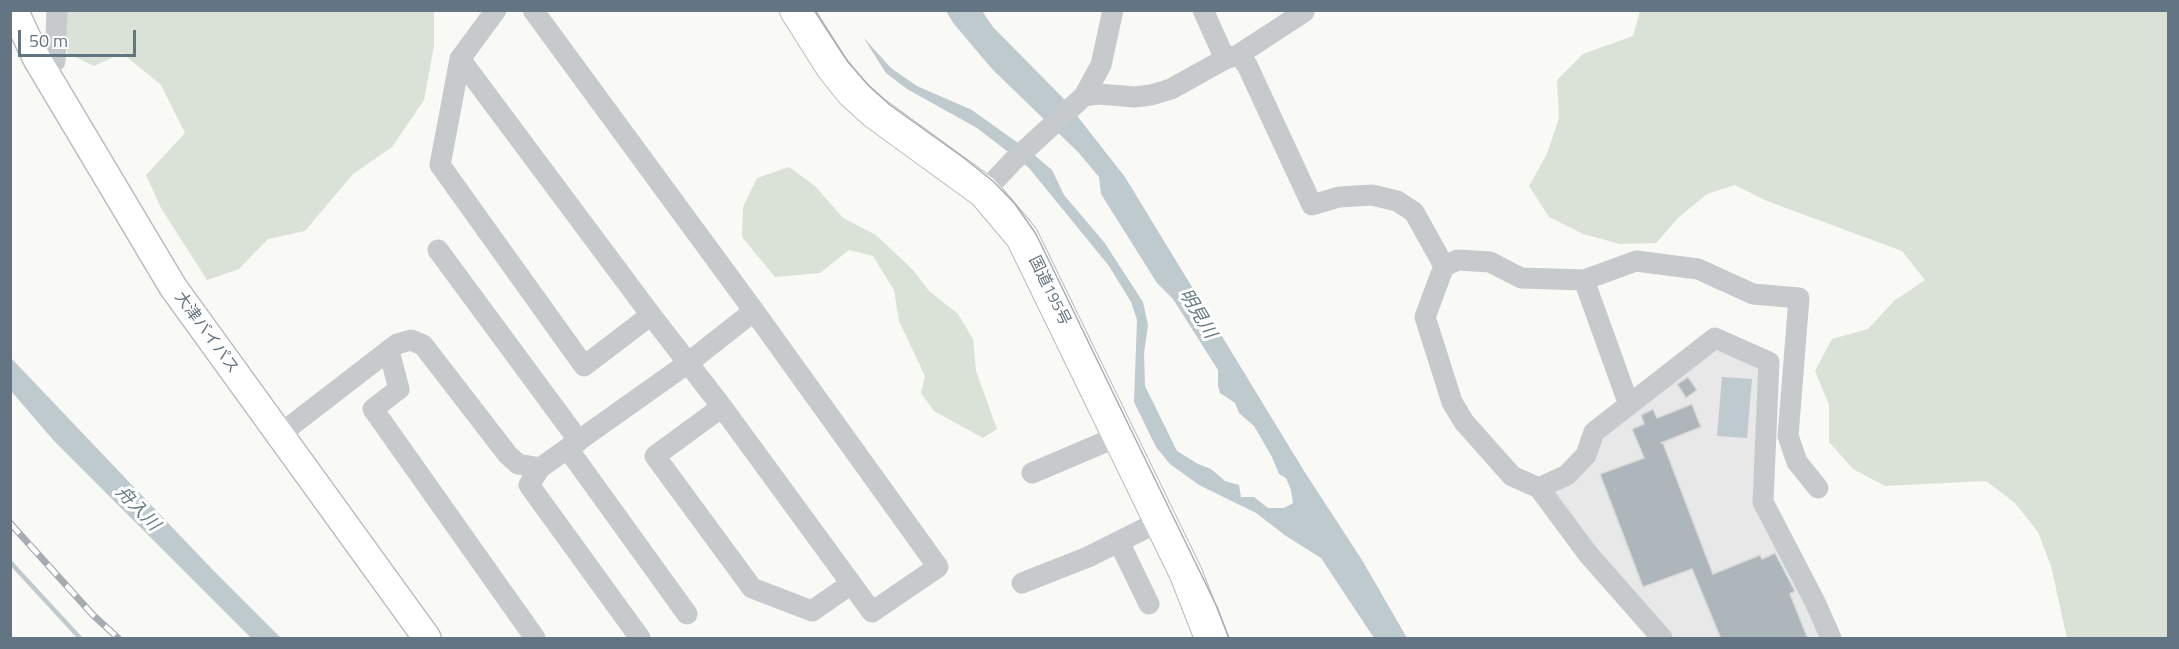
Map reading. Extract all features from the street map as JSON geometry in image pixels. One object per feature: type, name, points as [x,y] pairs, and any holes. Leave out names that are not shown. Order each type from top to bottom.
[{"type":"highway","name":"国道195号","points":[[796,10],[832,67],[852,92],[874,112],[984,192],[1022,237],[1160,521],[1199,604],[1211,639]]},
{"type":"main road","name":"大津バイパス","points":[[14,10],[43,68],[173,287],[427,639]]},
{"type":"street","points":[[43,68],[55,61],[57,10]]},
{"type":"street","points":[[496,10],[460,59],[440,165],[584,366],[651,315]]},
{"type":"street","points":[[460,59],[722,407],[872,612],[938,567],[754,310],[533,10]]},
{"type":"street","points":[[984,192],[1012,162],[1079,100],[1101,65],[1113,10]]},
{"type":"street","points":[[1203,10],[1231,57],[1247,65],[1312,205],[1339,197],[1372,195],[1397,201],[1414,212],[1444,266]]},
{"type":"street","points":[[1079,100],[1098,94],[1135,97],[1151,95],[1171,88],[1231,57],[1304,12]]},
{"type":"street","points":[[438,250],[687,614]]},
{"type":"street","points":[[1662,639],[1587,554],[1539,488],[1512,476],[1464,422],[1452,402],[1425,317],[1444,266],[1458,260],[1490,262],[1521,278],[1584,280],[1636,261],[1698,268],[1753,294],[1799,298],[1788,436],[1797,462],[1818,488]]},
{"type":"street","points":[[1584,280],[1629,405]]},
{"type":"street","points":[[640,639],[529,485],[540,468],[688,363],[754,310]]},
{"type":"street","points":[[1539,488],[1567,475],[1587,455],[1594,432],[1715,338],[1769,362],[1763,502],[1815,602],[1831,639]]},
{"type":"street","points":[[279,435],[397,344],[411,340],[423,345],[518,465],[540,468]]},
{"type":"street","points":[[389,351],[399,389],[373,409],[535,639]]},
{"type":"street","points":[[722,407],[656,456],[662,466],[752,588],[812,611],[851,584]]},
{"type":"street","points":[[1032,473],[1119,436]]},
{"type":"street","points":[[1022,583],[1088,557],[1160,521]]},
{"type":"street","points":[[1119,542],[1149,604]]},
{"type":"shaded area","points":[[64,10],[434,11],[434,46],[424,100],[392,147],[353,174],[305,231],[268,239],[239,269],[207,280],[161,208],[146,175],[185,133],[161,85],[122,53],[94,66],[67,53],[62,16]]},
{"type":"shaded area","points":[[1640,11],[2168,11],[2168,638],[2067,638],[2051,566],[2038,532],[2015,503],[1986,481],[1885,486],[1853,469],[1829,442],[1829,405],[1815,371],[1832,339],[1868,329],[1894,301],[1925,280],[1902,251],[1767,201],[1735,185],[1707,194],[1679,217],[1656,243],[1620,244],[1583,234],[1549,217],[1529,186],[1547,154],[1559,118],[1557,80],[1583,54],[1633,36]]},
{"type":"shaded area","points":[[789,167],[815,186],[843,218],[876,235],[913,270],[929,291],[958,314],[973,339],[976,371],[997,429],[983,438],[934,411],[921,393],[925,376],[899,321],[894,290],[873,256],[849,250],[820,273],[775,277],[742,237],[743,207],[757,178]]},
{"type":"shaded area","points":[[1714,349],[1763,369],[1753,488],[1820,638],[1672,638],[1555,498],[1556,492],[1587,466],[1604,433]]},
{"type":"water","name":"明見川","points":[[946,11],[982,11],[993,27],[1063,98],[1125,177],[1304,471],[1362,560],[1407,638],[1374,638],[1321,558],[1286,536],[1256,513],[1199,485],[1170,464],[1156,447],[1134,402],[1137,320],[1131,302],[1109,266],[1029,168],[977,128],[907,89],[886,73],[863,37],[891,68],[917,86],[972,110],[1052,170],[1064,195],[1104,242],[1143,302],[1148,325],[1144,353],[1145,386],[1177,451],[1211,469],[1225,481],[1239,485],[1241,497],[1254,497],[1268,508],[1284,508],[1293,503],[1286,478],[1279,474],[1254,426],[1239,413],[1235,403],[1220,393],[1218,370],[1173,299],[1157,283],[1101,194],[1099,177],[1078,152],[993,70],[954,24]]},
{"type":"water","name":"舟入川","points":[[11,358],[210,567],[281,638],[251,638],[55,442],[11,391]]},
{"type":"water","points":[[1722,377],[1752,379],[1747,438],[1717,436]]},
{"type":"building","points":[[1688,377],[1697,390],[1686,398],[1677,384]]},
{"type":"building","points":[[1692,404],[1701,427],[1661,443],[1663,443],[1713,574],[1760,555],[1762,559],[1775,553],[1795,591],[1790,594],[1808,639],[1721,639],[1692,569],[1643,587],[1600,474],[1644,458],[1632,429],[1644,424],[1641,415],[1653,409],[1657,418]]},
{"type":"waterway","points":[[10,562],[80,638]]},
{"type":"tram line","points":[[814,10],[848,62],[870,87],[890,105],[994,182],[1015,204],[1036,234],[1217,607],[1229,638]]},
{"type":"railway","points":[[10,523],[93,615],[118,638]]}]
